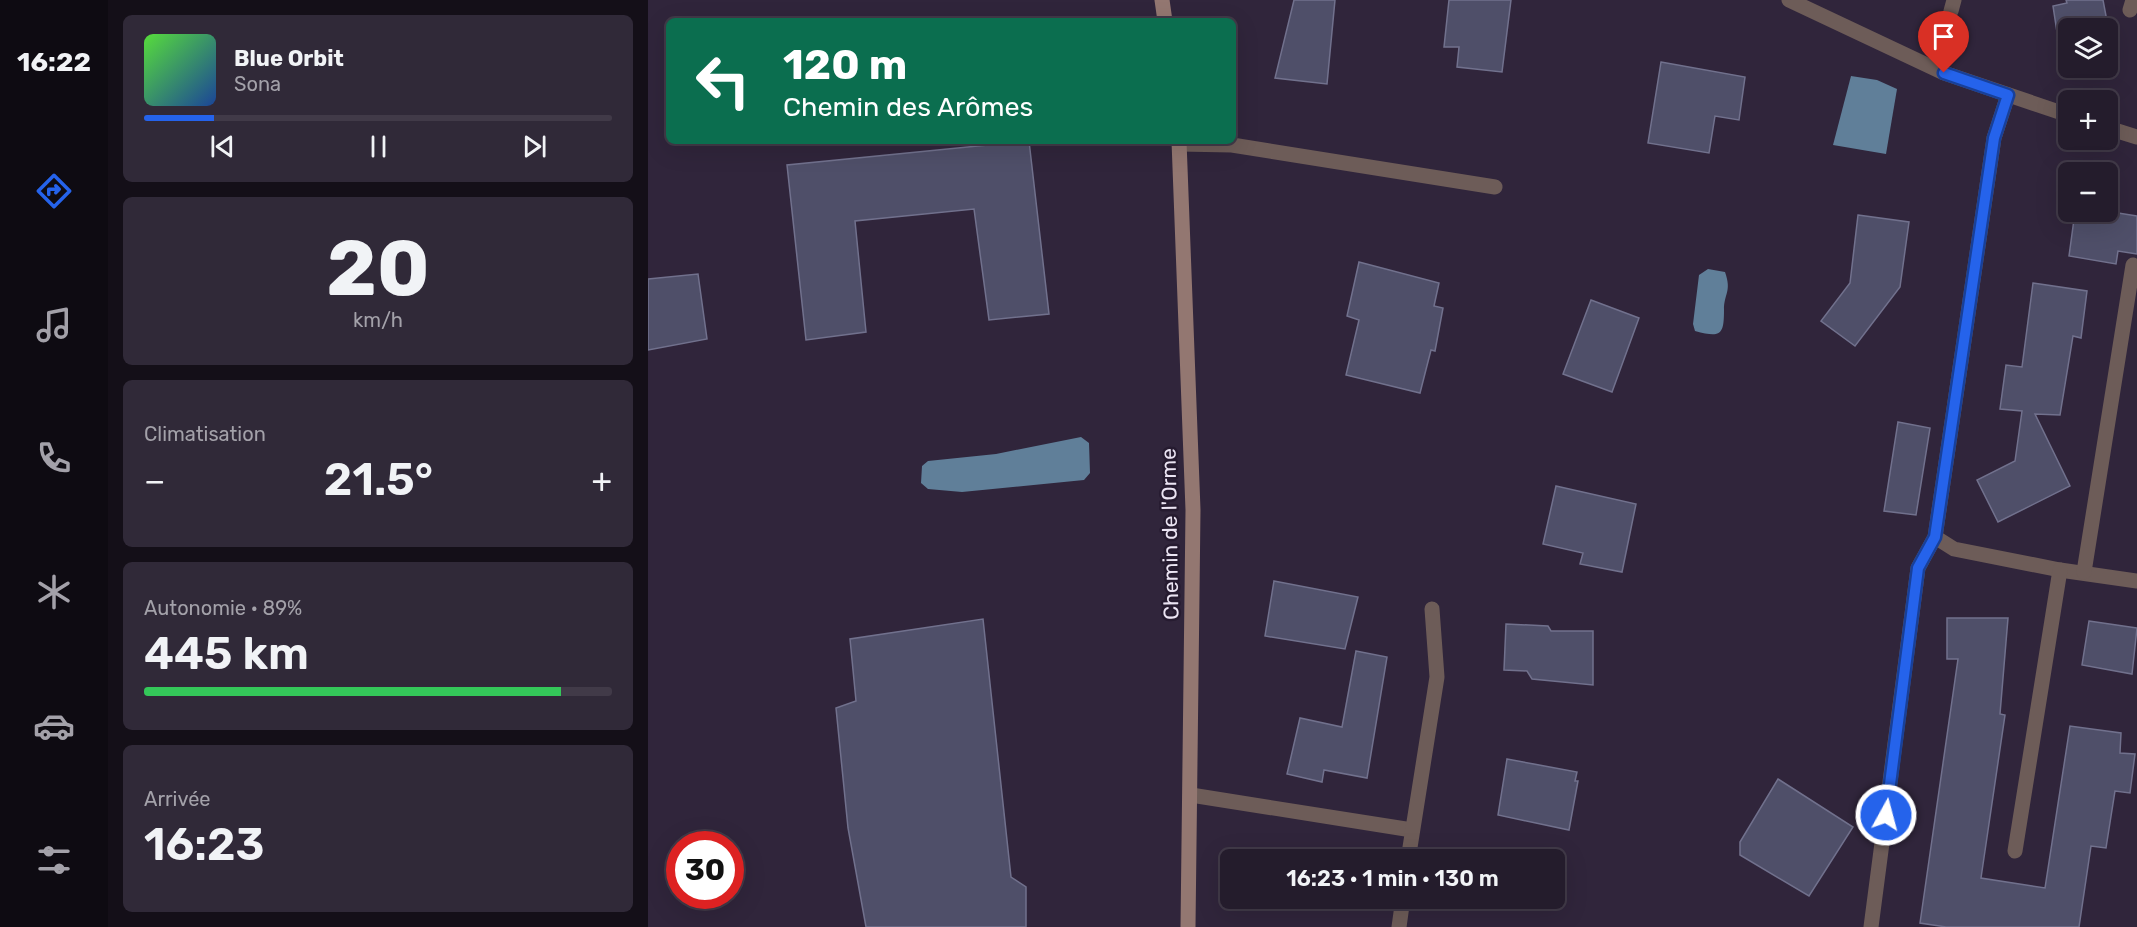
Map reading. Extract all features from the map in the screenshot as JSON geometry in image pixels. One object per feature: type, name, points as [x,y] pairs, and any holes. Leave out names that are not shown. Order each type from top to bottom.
[{"type":"street","points":[[1162,0],[1165,18]]},
{"type":"street","points":[[1789,0],[1944,73],[2058,112]]},
{"type":"street","points":[[1871,927],[1918,568],[1935,537],[1994,138],[2008,95]]},
{"type":"street","points":[[2118,131],[2137,138]]},
{"type":"street","name":"Chemin de l'Orme","points":[[1179,144],[1192,510],[1188,927]]},
{"type":"street","points":[[1206,144],[1232,145],[1495,187]]},
{"type":"street","points":[[2084,572],[2133,265]]},
{"type":"street","points":[[1935,537],[1954,549],[2060,570],[2137,581]]},
{"type":"street","points":[[2015,851],[2060,570]]},
{"type":"street","points":[[1409,849],[1437,677],[1432,609]]},
{"type":"street","points":[[1191,795],[1412,830]]},
{"type":"street","points":[[1399,927],[1401,909]]},
{"type":"water","points":[[1851,76],[1877,80],[1897,89],[1886,154],[1833,145]]},
{"type":"water","points":[[1708,269],[1725,272],[1728,284],[1723,325],[1716,334],[1695,331],[1693,324],[1699,275]]},
{"type":"water","points":[[1081,437],[1089,443],[1090,473],[1084,480],[962,492],[928,489],[921,483],[922,466],[928,461],[996,454]]},
{"type":"building","points":[[1294,0],[1335,0],[1327,84],[1275,78]]},
{"type":"building","points":[[1449,0],[1511,0],[1502,72],[1457,67],[1459,47],[1444,47]]},
{"type":"building","points":[[2066,0],[2103,0],[2106,18],[2058,18],[2058,38],[2053,6],[2067,3]]},
{"type":"building","points":[[1661,62],[1745,77],[1739,120],[1715,116],[1709,153],[1648,143]]},
{"type":"building","points":[[999,144],[1029,144],[1049,314],[989,320],[974,209],[855,221],[866,332],[806,340],[787,165]]},
{"type":"building","points":[[2118,213],[2137,216],[2137,254],[2118,251],[2116,264],[2069,256],[2074,222],[2118,222]]},
{"type":"building","points":[[1858,215],[1909,222],[1900,287],[1855,346],[1821,321],[1850,283]]},
{"type":"building","points":[[1359,262],[1439,283],[1434,306],[1443,308],[1435,351],[1431,350],[1420,393],[1346,375],[1359,320],[1347,316]]},
{"type":"building","points":[[698,274],[707,339],[648,350],[648,279]]},
{"type":"building","points":[[2033,283],[2087,291],[2081,338],[2073,336],[2060,415],[2035,414],[2070,486],[1998,522],[1977,480],[2015,461],[2022,411],[2000,409],[2006,365],[2022,367]]},
{"type":"building","points":[[1591,300],[1639,318],[1612,392],[1563,374]]},
{"type":"building","points":[[1898,422],[1930,428],[1916,515],[1884,511]]},
{"type":"building","points":[[1556,486],[1636,504],[1622,572],[1580,564],[1583,553],[1543,544]]},
{"type":"building","points":[[1274,581],[1358,597],[1345,649],[1265,636]]},
{"type":"building","points":[[1947,618],[2008,618],[2000,714],[2005,715],[1981,878],[2045,888],[2070,726],[2121,733],[2120,753],[2135,754],[2130,793],[2115,791],[2106,848],[2091,846],[2079,927],[1946,927],[1920,923],[1958,659],[1947,659]]},
{"type":"building","points":[[983,619],[1011,877],[1026,887],[1026,927],[866,927],[848,828],[836,708],[856,701],[850,639]]},
{"type":"building","points":[[2089,621],[2137,628],[2132,674],[2082,665]]},
{"type":"building","points":[[1506,624],[1548,626],[1551,631],[1593,631],[1593,685],[1532,679],[1527,671],[1504,670]]},
{"type":"building","points":[[1356,651],[1387,657],[1367,778],[1324,770],[1322,782],[1287,774],[1300,718],[1342,727]]},
{"type":"building","points":[[1507,759],[1577,772],[1575,781],[1578,781],[1569,830],[1498,815]]},
{"type":"building","points":[[1778,779],[1853,827],[1809,896],[1740,855],[1740,842]]},
{"type":"route","points":[[1886,815],[1918,568],[1935,537],[1994,138],[2008,95],[1944,73]]}]
